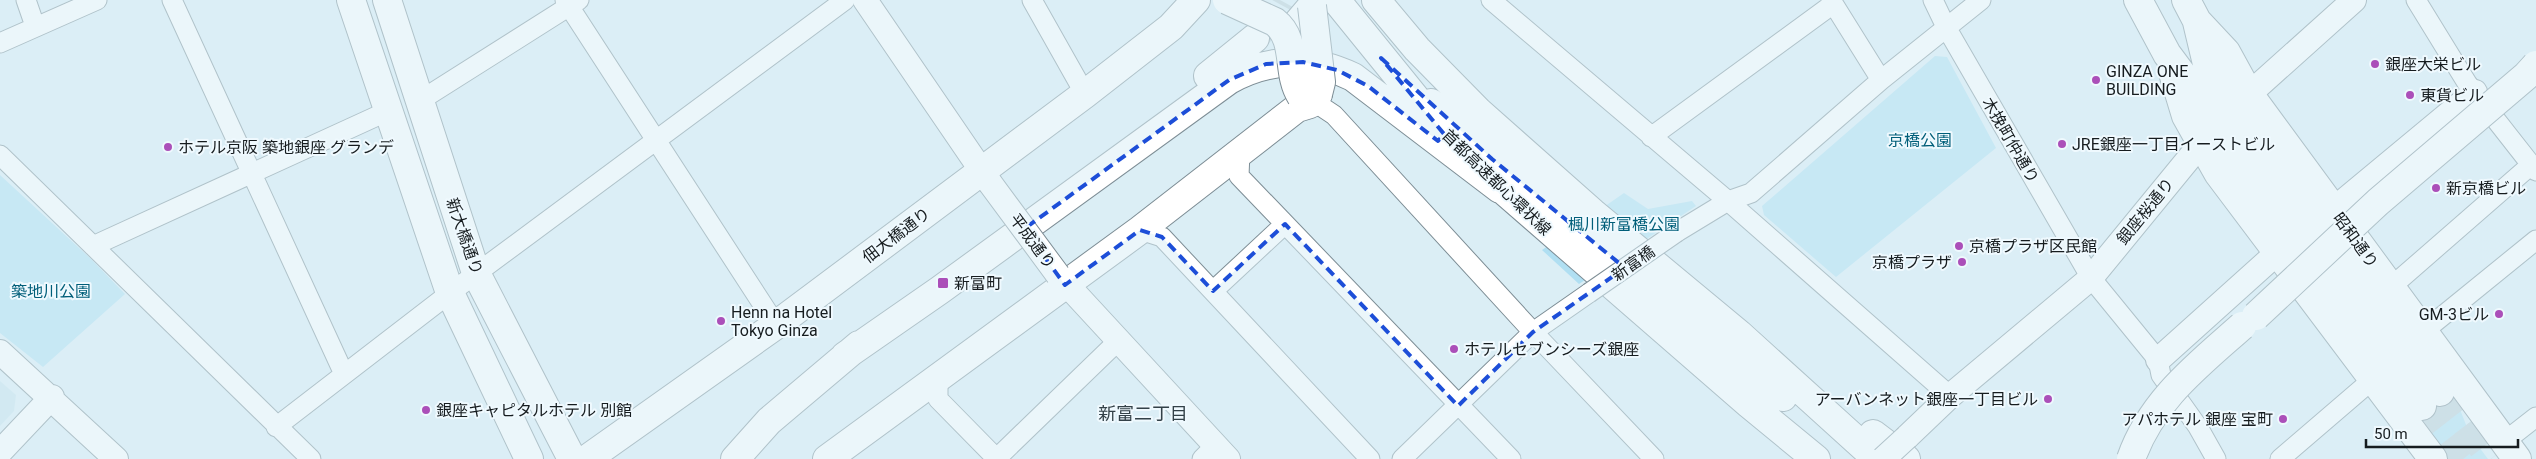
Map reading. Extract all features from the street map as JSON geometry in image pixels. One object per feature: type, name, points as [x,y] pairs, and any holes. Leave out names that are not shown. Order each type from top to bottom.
[{"type":"main road","name":"新大橋通り","points":[[351,0],[450,293],[529,459]]},
{"type":"main road","name":"新大橋通り","points":[[387,0],[476,273],[572,459]]},
{"type":"main road","name":"佃大橋通り","points":[[587,459],[985,177],[1085,94],[1171,27],[1196,0]]},
{"type":"main road","points":[[1227,0],[1273,34],[1294,86],[1310,98]]},
{"type":"main road","points":[[1376,0],[1417,49],[1479,112],[1593,213],[1732,328],[1877,459]]},
{"type":"main road","name":"昭和通り","points":[[2138,0],[2167,54],[2202,101],[2334,209],[2510,451]]},
{"type":"main road","points":[[735,459],[769,420],[935,282],[1316,2]]},
{"type":"main road","points":[[827,459],[938,378],[1062,280],[1140,230],[1310,98],[1321,82],[1316,2]]},
{"type":"main road","name":"首都高速都心環状線","points":[[1316,2],[1381,58],[1456,145],[1500,189],[1742,398],[1816,459]]},
{"type":"main road","name":"昭和通り","points":[[2191,10],[2226,52],[2224,118],[2218,173],[2433,459]]},
{"type":"main road","points":[[1417,49],[1602,198],[1676,261],[1746,326],[1830,415]]},
{"type":"main road","points":[[1381,58],[1492,159],[1664,298],[1858,459]]},
{"type":"main road","points":[[845,356],[940,290],[1229,80],[1247,70],[1266,64],[1284,61],[1303,62],[1337,70],[1353,77],[1500,189]]},
{"type":"main road","points":[[2131,459],[2146,426],[2166,397],[2378,202],[2526,76],[2536,65]]},
{"type":"main road","name":"昭和通り","points":[[2224,118],[2431,399]]},
{"type":"main road","points":[[1746,326],[1906,448]]},
{"type":"street","points":[[26,0],[35,26]]},
{"type":"street","points":[[0,43],[97,0]]},
{"type":"street","points":[[172,0],[344,374]]},
{"type":"street","points":[[276,427],[476,273],[845,0]]},
{"type":"street","name":"平成通り","points":[[865,0],[985,177],[1062,280],[1118,341],[1215,455]]},
{"type":"street","points":[[1032,0],[1085,94]]},
{"type":"street","points":[[1491,0],[1728,201],[1950,396]]},
{"type":"street","name":"木挽町仲通り","points":[[1933,0],[1946,27],[2091,278],[2158,360]]},
{"type":"street","name":"新富橋","points":[[1402,459],[1533,332],[1677,232],[1728,201],[1751,193],[1881,80],[1981,0]]},
{"type":"street","name":"銀座桜通り","points":[[1883,459],[1906,448],[1950,396],[2091,278],[2224,118],[2354,0]]},
{"type":"street","points":[[2391,287],[2534,168],[2475,92],[2416,0]]},
{"type":"street","points":[[420,100],[571,2],[656,140],[776,325]]},
{"type":"street","points":[[1651,137],[1832,2],[1881,80]]},
{"type":"street","points":[[2334,209],[2475,92]]},
{"type":"street","points":[[1310,98],[1334,115],[1533,332],[1654,459]]},
{"type":"street","points":[[93,246],[388,111]]},
{"type":"street","points":[[1240,152],[1239,176],[1511,459]]},
{"type":"street","points":[[0,155],[276,427],[311,459]]},
{"type":"street","points":[[1213,291],[1285,224]]},
{"type":"street","points":[[1140,230],[1162,237],[1370,459]]},
{"type":"street","points":[[2424,331],[2536,240]]},
{"type":"street","points":[[2216,459],[2198,427],[2160,375],[2158,360],[2277,253]]},
{"type":"street","points":[[938,378],[938,399],[997,459],[1118,341]]},
{"type":"street","points":[[0,352],[52,397],[116,459]]},
{"type":"street","points":[[2280,459],[2372,380]]},
{"type":"street","points":[[0,452],[52,397]]},
{"type":"street","points":[[2510,451],[2536,417]]},
{"type":"highlighted area","points":[[1381,58],[1492,159],[1625,268],[1533,332],[1458,406],[1285,224],[1213,291],[1162,237],[1140,230],[1065,285],[1024,229],[1229,80],[1266,64],[1303,62],[1337,70],[1368,86],[1438,141],[1444,134]]},
{"type":"shaded area","points":[[0,381],[16,395],[14,411],[0,426]]},
{"type":"green space","name":"京橋公園","points":[[1935,56],[1947,57],[1996,148],[1836,277],[1764,215],[1762,206]]},
{"type":"green space","name":"築地川公園","points":[[0,175],[91,259],[125,294],[43,367],[0,333]]},
{"type":"green space","name":"楓川新富橋公園","points":[[1624,193],[1648,209],[1692,201],[1696,206],[1579,284],[1542,250]]},
{"type":"green space","points":[[2452,389],[2470,435],[2488,459],[2449,459],[2416,416]]},
{"type":"tunnel","points":[[1255,38],[1267,24],[1280,0]]},
{"type":"tunnel","points":[[2440,392],[2491,459]]},
{"type":"tunnel","points":[[2422,406],[2463,459]]},
{"type":"place","name":"銀座大栄ビル","points":[[2375,64]]},
{"type":"place","name":"GINZA ONE BUILDING","points":[[2096,80]]},
{"type":"place","name":"東貨ビル","points":[[2410,95]]},
{"type":"place","name":"JRE銀座一丁目イーストビル","points":[[2062,144]]},
{"type":"place","name":"ホテル京阪 築地銀座 グランデ","points":[[168,147]]},
{"type":"place","name":"新京橋ビル","points":[[2436,188]]},
{"type":"place","name":"京橋プラザ区民館","points":[[1959,246]]},
{"type":"place","name":"京橋プラザ","points":[[1962,262]]},
{"type":"place","name":"新富町","points":[[943,283]]},
{"type":"place","name":"GM-3ビル","points":[[2499,314]]},
{"type":"place","name":"Henn na Hotel Tokyo Ginza","points":[[721,321]]},
{"type":"place","name":"ホテルセブンシーズ銀座","points":[[1454,349]]},
{"type":"place","name":"アーバンネット銀座一丁目ビル","points":[[2048,399]]},
{"type":"place","name":"銀座キャピタルホテル 別館","points":[[426,410]]},
{"type":"place","name":"アパホテル 銀座 宝町","points":[[2283,419]]},
{"type":"district","name":"新富二丁目","points":[[1143,414]]}]
